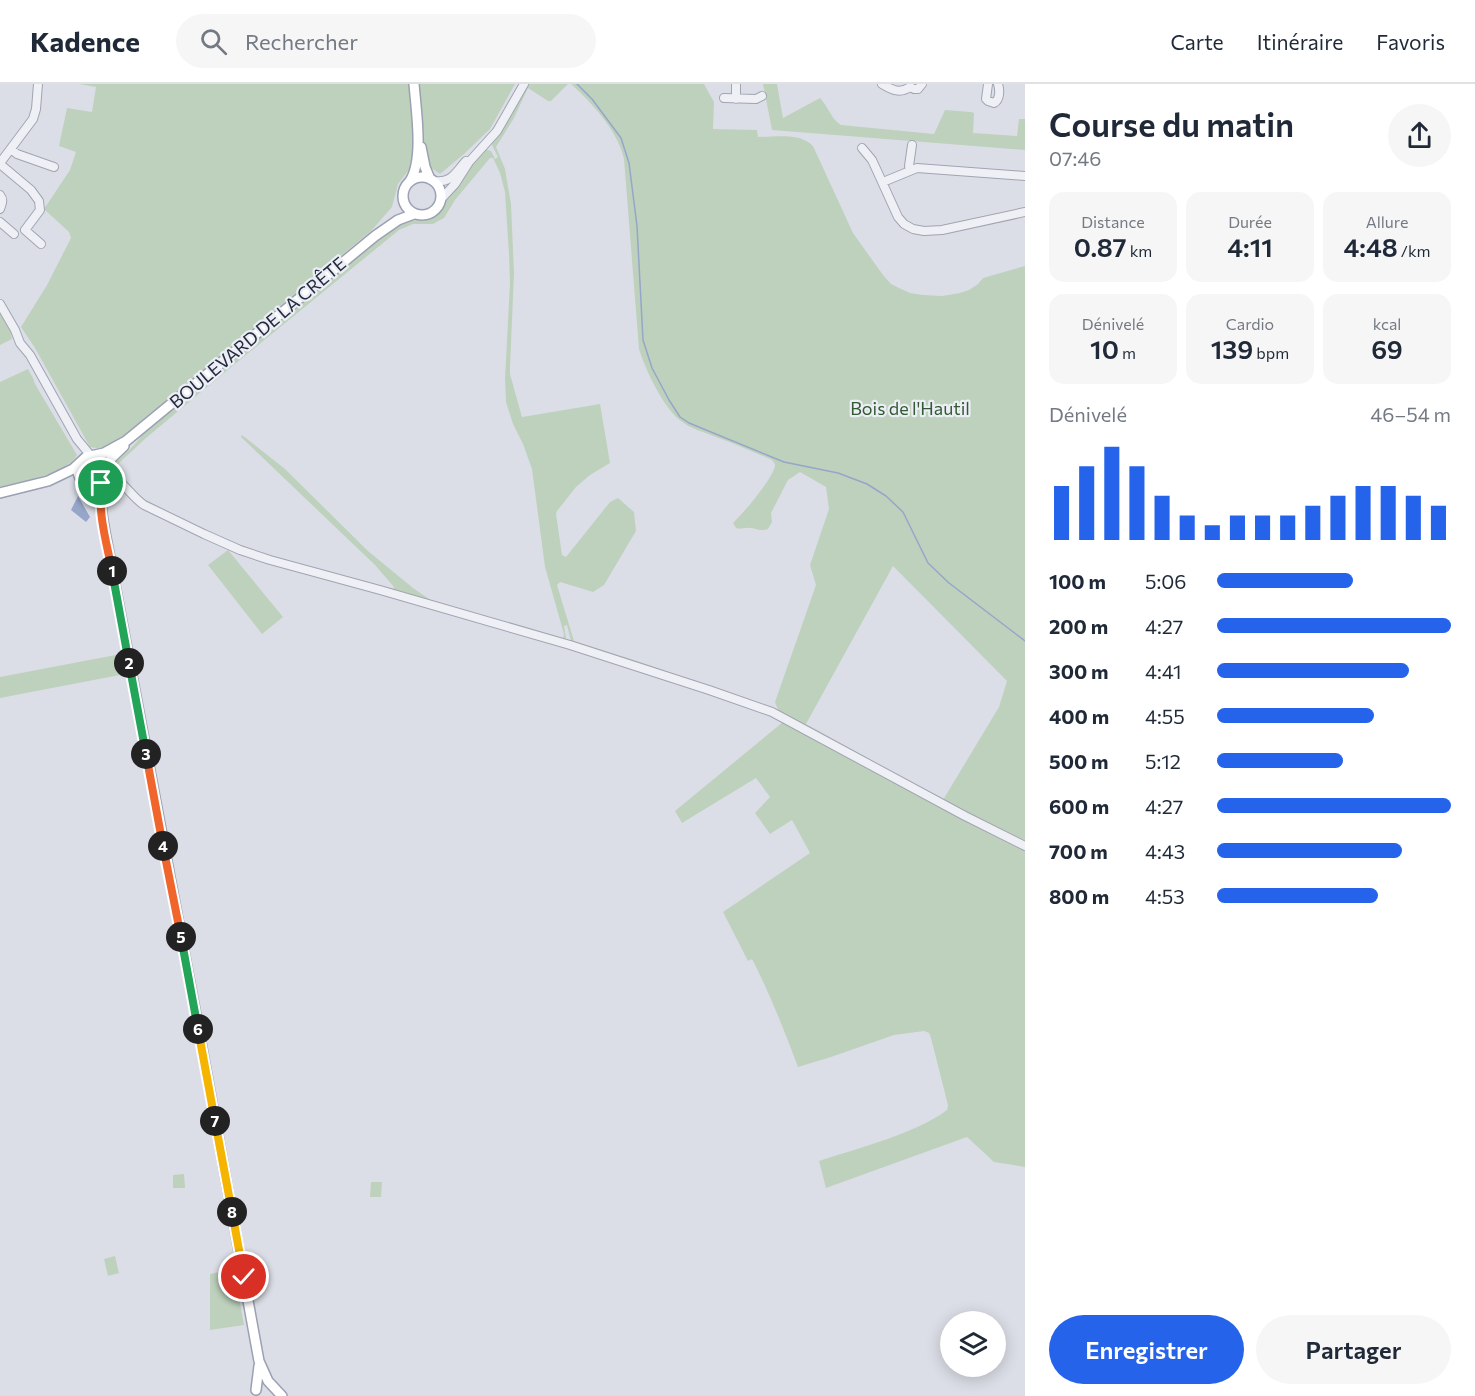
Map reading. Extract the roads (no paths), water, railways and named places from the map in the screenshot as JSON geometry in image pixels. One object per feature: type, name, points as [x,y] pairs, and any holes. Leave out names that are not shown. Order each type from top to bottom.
[{"type":"main road","points":[[414,84],[418,132],[425,167],[439,187],[441,199],[438,208],[430,214],[420,216],[408,210],[403,200],[403,192],[416,167],[418,132]]},
{"type":"main road","points":[[410,181],[418,177],[432,180]]},
{"type":"main road","name":"BOULEVARD DE LA CRÊTE","points":[[375,236],[396,213],[403,200]]},
{"type":"main road","name":"BOULEVARD DE LA CRÊTE","points":[[0,493],[68,478],[95,485],[106,474],[113,457],[141,430],[375,236],[398,220],[414,214]]},
{"type":"main road","name":"BOULEVARD DE LA CRÊTE","points":[[48,481],[66,473],[84,459],[116,447],[141,430]]},
{"type":"main road","points":[[93,456],[103,459],[106,474],[101,494],[102,513],[259,1361],[265,1377],[282,1396]]},
{"type":"main road","points":[[80,463],[78,472],[95,495],[102,513]]},
{"type":"main road","points":[[254,1393],[259,1373],[259,1361]]},
{"type":"main road","points":[[254,1393],[264,1387],[273,1388]]},
{"type":"street","points":[[38,84],[33,119],[0,164],[31,190],[39,201],[40,210],[25,230],[41,244]]},
{"type":"street","points":[[432,180],[444,181],[452,177],[486,140],[522,84]]},
{"type":"street","points":[[441,199],[497,131],[522,84]]},
{"type":"street","points":[[735,99],[736,84]]},
{"type":"street","points":[[882,84],[899,91],[905,90],[910,85],[918,89],[922,84]]},
{"type":"street","points":[[988,84],[986,99],[993,103],[998,98],[998,84]]},
{"type":"street","points":[[724,98],[756,99],[762,96]]},
{"type":"street","points":[[911,170],[909,166],[912,144]]},
{"type":"street","points":[[862,148],[872,160],[898,217],[908,226],[918,230],[953,228],[1025,212]]},
{"type":"street","points":[[11,149],[17,154],[54,167]]},
{"type":"street","points":[[883,182],[917,168],[1025,176]]},
{"type":"street","points":[[0,195],[3,198],[0,209]]},
{"type":"street","points":[[0,222],[14,234]]},
{"type":"street","points":[[0,303],[20,343],[30,356],[77,439],[81,453],[80,463]]},
{"type":"street","points":[[77,439],[93,456]]},
{"type":"street","points":[[106,474],[115,478],[144,505],[240,550],[570,645],[771,712],[1025,846]]},
{"type":"water","points":[[78,496],[90,517],[86,522],[71,510]]},
{"type":"waterway","points":[[577,84],[592,99],[621,138],[629,163],[637,226],[643,340],[652,368],[680,417],[689,423],[784,462],[838,473],[867,484],[886,496],[903,512],[928,563],[949,583],[1025,641]]},
{"type":"park label","name":"Bois de l'Hautil","points":[[910,409]]}]
